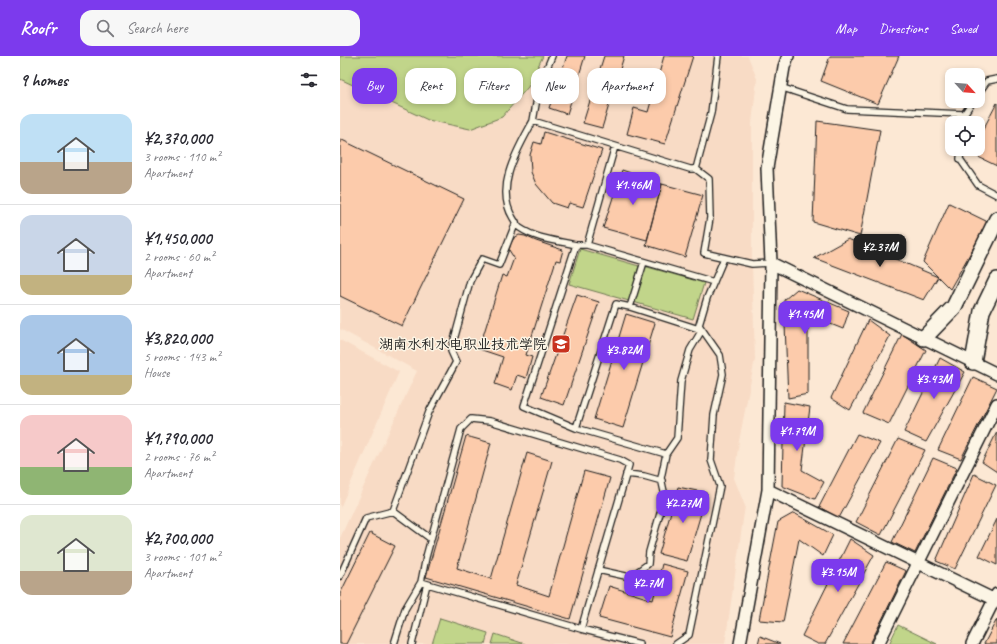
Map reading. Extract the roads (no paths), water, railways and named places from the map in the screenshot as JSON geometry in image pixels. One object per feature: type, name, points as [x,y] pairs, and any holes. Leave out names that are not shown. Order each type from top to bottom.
[{"type":"main road","points":[[924,338],[954,307],[997,219]]},
{"type":"main road","points":[[973,362],[982,311],[997,280]]},
{"type":"street","points":[[740,644],[768,490],[771,263],[767,168],[780,87],[788,56]]},
{"type":"street","points":[[771,263],[997,374]]},
{"type":"street","points":[[878,644],[997,404]]},
{"type":"street","points":[[768,490],[918,563],[996,598],[972,644]]},
{"type":"lane","points":[[552,56],[539,87],[533,121],[518,149],[506,181],[508,209],[520,228],[535,235],[576,245],[587,245],[714,282]]},
{"type":"lane","points":[[696,169],[711,113],[718,56]]},
{"type":"lane","points":[[985,84],[987,81],[997,79]]},
{"type":"lane","points":[[780,87],[847,108],[964,114],[968,108]]},
{"type":"lane","points":[[533,121],[690,169],[696,169],[709,180],[710,218],[704,253],[752,264],[771,263]]},
{"type":"lane","points":[[587,245],[615,146]]},
{"type":"lane","points":[[960,156],[960,159],[978,185],[997,195]]},
{"type":"lane","points":[[393,511],[429,412],[456,362],[451,351],[470,281],[482,259],[499,265],[516,222]]},
{"type":"lane","points":[[576,245],[524,406],[576,428],[666,454]]},
{"type":"lane","points":[[676,644],[689,635],[720,486],[711,460],[714,415],[723,374],[720,355],[699,325],[707,298],[724,258]]},
{"type":"lane","points":[[630,307],[644,262]]},
{"type":"lane","points":[[576,428],[616,304],[702,330]]},
{"type":"lane","points":[[598,570],[630,577],[648,564],[665,496],[661,478],[666,454],[677,438],[682,374],[690,350],[702,330]]},
{"type":"lane","points":[[412,644],[431,539],[461,430],[471,419],[490,421],[620,460],[629,465],[581,629]]},
{"type":"lane","points":[[626,474],[644,476],[662,481]]},
{"type":"lane","points":[[393,511],[431,539]]},
{"type":"lane","points":[[340,576],[366,518],[393,511]]},
{"type":"lane","points":[[424,583],[581,629],[640,644]]},
{"type":"lane","points":[[394,644],[404,609],[424,583]]},
{"type":"place","name":"湖南水利水电职业技术学院","points":[[561,344]]}]
